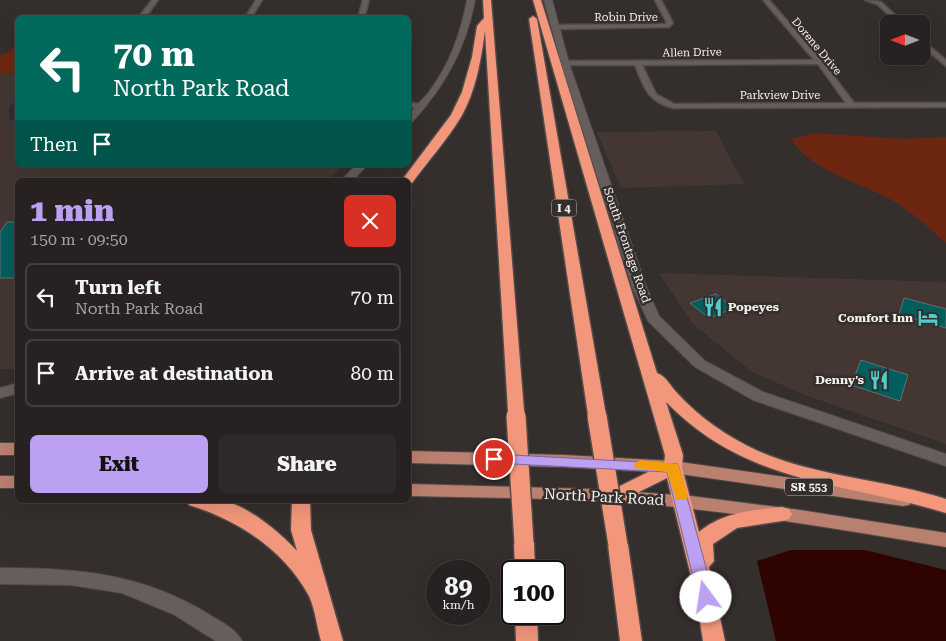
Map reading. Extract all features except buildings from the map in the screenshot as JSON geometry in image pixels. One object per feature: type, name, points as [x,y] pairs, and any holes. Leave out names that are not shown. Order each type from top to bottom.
[{"type":"highway","points":[[487,0],[525,560]]},
{"type":"highway","name":"I 4","points":[[530,0],[632,641]]},
{"type":"highway","points":[[537,0],[556,69],[649,368],[674,455],[673,467],[706,597],[714,641]]},
{"type":"highway","points":[[410,178],[456,116],[467,92],[477,57],[481,26],[488,17]]},
{"type":"highway","points":[[649,368],[666,393],[684,410],[724,440],[742,449],[771,462],[821,478],[912,494],[946,506]]},
{"type":"highway","points":[[617,496],[673,467]]},
{"type":"highway","points":[[206,503],[225,509],[251,522],[274,539],[294,560],[318,593]]},
{"type":"highway","points":[[301,503],[301,530],[332,641]]},
{"type":"highway","points":[[706,597],[703,541],[711,532],[730,521],[782,514]]},
{"type":"highway","points":[[526,625],[527,641]]},
{"type":"main road","points":[[0,449],[15,450]]},
{"type":"main road","name":"SR 553","points":[[411,457],[564,460],[673,467],[946,506]]},
{"type":"main road","points":[[0,482],[15,482]]},
{"type":"main road","name":"North Park Road","points":[[411,490],[617,496],[682,502],[782,514],[946,540]]},
{"type":"street","points":[[143,15],[155,0]]},
{"type":"street","points":[[250,15],[259,0]]},
{"type":"street","points":[[362,15],[366,0]]},
{"type":"street","points":[[411,118],[438,86],[457,54],[467,23],[471,0]]},
{"type":"street","name":"South Frontage Road","points":[[548,0],[565,63],[639,286],[653,318],[700,364],[758,396],[946,460]]},
{"type":"street","name":"Robin Drive","points":[[556,27],[667,26],[670,23],[658,0]]},
{"type":"street","name":"Dorene Drive","points":[[766,0],[820,62],[852,106]]},
{"type":"street","points":[[868,0],[879,3],[892,15]]},
{"type":"street","points":[[930,49],[946,64]]},
{"type":"street","name":"Allen Drive","points":[[565,63],[820,62]]},
{"type":"street","name":"Parkview Drive","points":[[638,64],[653,98],[660,103],[673,106],[946,105]]},
{"type":"street","points":[[411,105],[422,106]]},
{"type":"street","points":[[349,178],[360,167]]},
{"type":"street","points":[[0,393],[15,389]]},
{"type":"street","points":[[0,576],[83,578],[122,586],[156,597],[184,610],[232,641]]},
{"type":"shaded area","points":[[15,46],[15,73],[0,74],[0,55],[9,52]]},
{"type":"shaded area","points":[[0,74],[15,74],[15,101],[9,108],[10,120],[15,121],[15,167],[341,167],[330,178],[15,178],[15,369],[0,369]]},
{"type":"shaded area","points":[[716,131],[744,184],[621,188],[597,132]]},
{"type":"shaded area","points":[[814,133],[905,139],[946,137],[946,243],[895,202],[835,174],[810,159],[799,150],[791,139]]},
{"type":"shaded area","points":[[659,273],[946,282],[946,444],[805,395],[752,372],[693,324]]},
{"type":"shaded area","points":[[791,550],[865,550],[946,570],[946,641],[776,641],[757,561]]},
{"type":"slow traffic","points":[[640,465],[673,467],[681,496]]},
{"type":"place","name":"Popeyes","points":[[713,307]]},
{"type":"place","name":"Comfort Inn","points":[[928,318]]},
{"type":"place","name":"Denny's","points":[[879,380]]},
{"type":"route","points":[[494,459],[564,460],[673,467],[706,597]]}]
